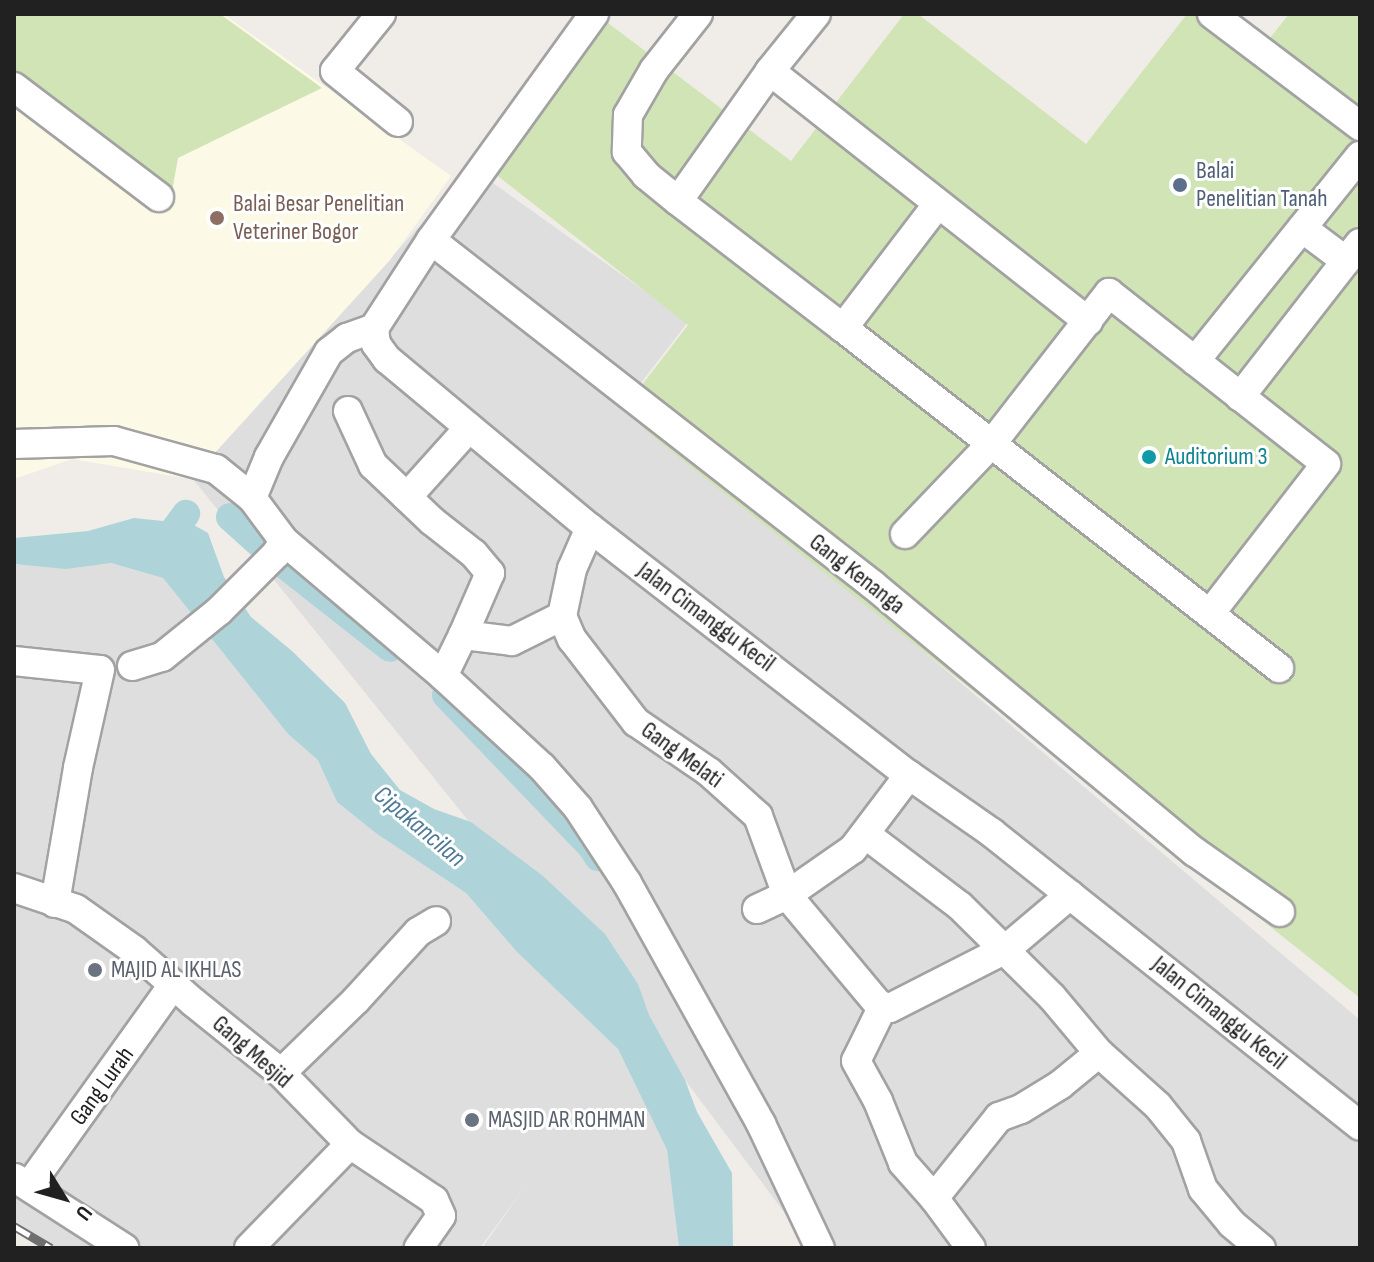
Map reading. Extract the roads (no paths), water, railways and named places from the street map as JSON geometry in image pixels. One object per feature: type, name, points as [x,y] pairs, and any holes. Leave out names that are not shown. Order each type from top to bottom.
[{"type":"street","points":[[381,14],[335,71],[398,122]]},
{"type":"street","points":[[252,498],[269,457],[329,352],[347,338],[374,328],[431,240],[594,14]]},
{"type":"street","points":[[698,14],[654,70],[628,115],[627,152],[646,175],[993,442],[1279,668]]},
{"type":"street","points":[[678,201],[770,71],[816,14]]},
{"type":"street","points":[[1212,14],[1360,126]]},
{"type":"street","points":[[770,71],[1088,321]]},
{"type":"street","points":[[14,87],[159,197]]},
{"type":"street","points":[[1195,361],[1302,228],[1349,190],[1360,156]]},
{"type":"street","points":[[843,328],[937,205]]},
{"type":"street","points":[[1240,397],[1353,252],[1302,228]]},
{"type":"street","name":"Gang Kenanga","points":[[431,240],[873,585],[1195,852],[1280,912]]},
{"type":"street","points":[[905,534],[993,442],[1109,293],[1326,464],[1211,612]]},
{"type":"street","name":"Jalan Cimanggu Kecil","points":[[374,328],[376,344],[387,359],[590,528],[909,775],[992,833],[1360,1126]]},
{"type":"street","points":[[348,411],[373,465],[474,554],[490,573],[443,676]]},
{"type":"street","points":[[407,497],[469,428]]},
{"type":"street","points":[[14,444],[114,441],[216,469],[252,498],[280,547],[443,676],[542,767],[586,821],[627,883],[761,1124],[820,1248]]},
{"type":"street","points":[[463,635],[512,641],[562,616],[572,569],[590,528]]},
{"type":"street","points":[[132,666],[162,657],[198,628],[280,547]]},
{"type":"street","name":"Gang Melati","points":[[562,616],[572,639],[636,722],[709,772],[758,816],[787,895]]},
{"type":"street","points":[[14,661],[100,670],[78,768],[55,903]]},
{"type":"street","points":[[757,909],[787,895],[832,866],[865,834],[909,775]]},
{"type":"street","points":[[865,834],[960,906],[1006,949],[1099,1053],[1158,1106],[1186,1141],[1203,1189],[1232,1224],[1261,1248]]},
{"type":"street","name":"Gang Mesjid","points":[[14,888],[76,909],[134,950],[281,1073],[350,1144],[440,1207],[437,1224],[419,1248]]},
{"type":"street","points":[[787,895],[883,1006],[890,1008],[1006,949],[1070,895]]},
{"type":"street","points":[[281,1073],[356,1000],[418,932],[436,921]]},
{"type":"street","name":"Gang Lurah","points":[[22,1182],[173,985]]},
{"type":"street","points":[[883,1006],[856,1061],[878,1101],[903,1163],[971,1248]]},
{"type":"street","points":[[934,1198],[999,1117],[1021,1109],[1060,1085],[1099,1053]]},
{"type":"street","points":[[249,1248],[350,1144]]},
{"type":"street","points":[[22,1182],[124,1248]]},
{"type":"water","name":"Cipakancilan","points":[[134,518],[192,524],[208,533],[224,577],[251,617],[292,651],[345,703],[371,754],[400,790],[434,809],[471,822],[543,876],[605,934],[638,984],[649,1015],[685,1080],[697,1112],[732,1173],[733,1248],[679,1248],[667,1150],[618,1049],[517,952],[466,893],[377,834],[337,802],[318,760],[288,734],[163,578],[111,563],[66,569],[14,564],[14,538],[88,531]]},
{"type":"waterway","points":[[160,549],[186,514]]},
{"type":"waterway","points":[[230,517],[272,555],[390,648]]},
{"type":"waterway","points":[[446,695],[592,847],[598,857]]},
{"type":"railway","points":[[14,1226],[51,1248]]},
{"type":"place","name":"Balai Penelitian Tanah","points":[[1180,185]]},
{"type":"place","name":"Balai Besar Penelitian Veteriner Bogor","points":[[217,218]]},
{"type":"place","name":"Auditorium 3","points":[[1149,457]]},
{"type":"place","name":"MAJID AL IKHLAS","points":[[95,970]]},
{"type":"place","name":"MASJID AR ROHMAN","points":[[472,1120]]}]
